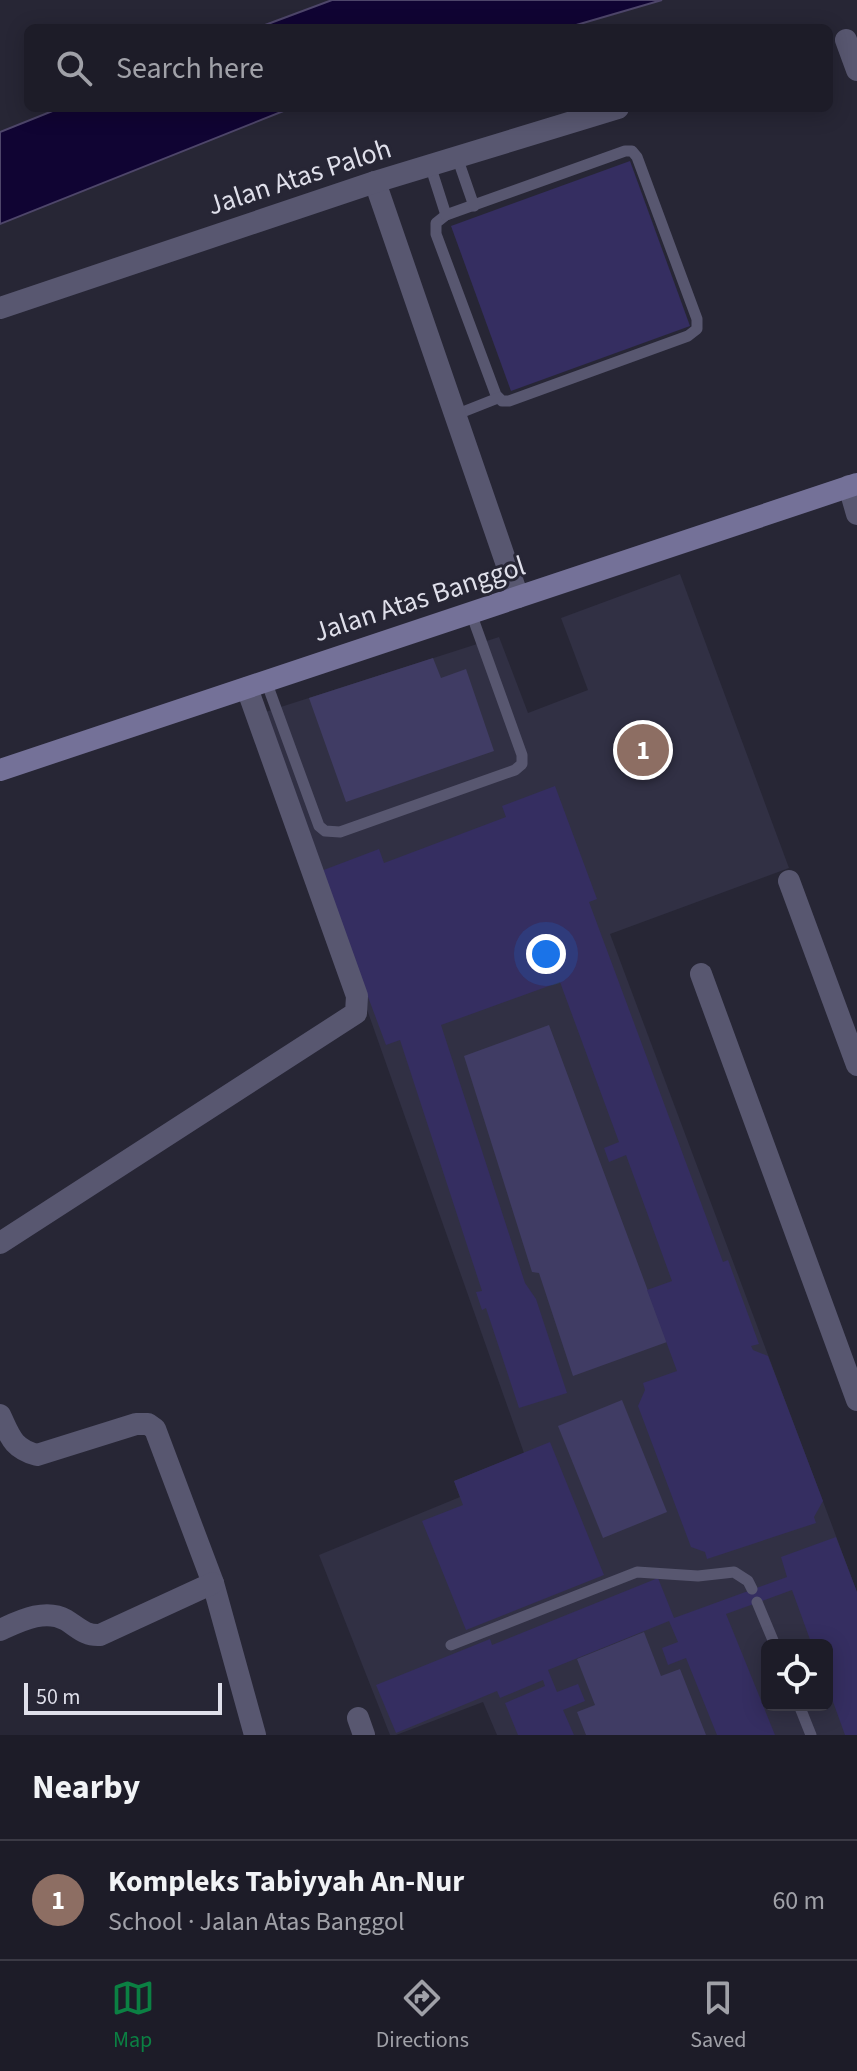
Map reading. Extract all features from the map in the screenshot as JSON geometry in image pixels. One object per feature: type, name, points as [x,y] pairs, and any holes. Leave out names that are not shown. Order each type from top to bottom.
[{"type":"main road","name":"Jalan Atas Banggol","points":[[0,770],[853,485]]},
{"type":"street","points":[[844,40],[857,70]]},
{"type":"street","name":"Jalan Atas Paloh","points":[[0,308],[375,182],[605,112]]},
{"type":"street","points":[[375,182],[518,597]]},
{"type":"street","points":[[853,485],[857,514]]},
{"type":"street","points":[[0,1243],[356,1013],[357,996],[256,684]]},
{"type":"street","points":[[789,881],[857,1065]]},
{"type":"street","points":[[701,974],[857,1400]]},
{"type":"street","points":[[0,1415],[11,1439],[22,1450],[37,1455],[136,1424],[148,1424],[157,1436],[213,1583],[255,1735]]},
{"type":"street","points":[[0,1630],[31,1617],[50,1615],[66,1620],[86,1634],[100,1635],[213,1583]]},
{"type":"lane","points":[[455,415],[498,398],[509,401],[688,336],[697,329],[698,324],[632,151],[446,215],[436,223],[436,234],[498,398]]},
{"type":"lane","points":[[457,157],[474,206]]},
{"type":"lane","points":[[430,165],[446,215]]},
{"type":"lane","points":[[256,684],[319,826],[325,831],[340,832],[515,770],[522,764],[522,755],[471,613]]},
{"type":"lane","points":[[451,1645],[637,1572],[698,1576],[734,1572],[742,1575],[752,1589]]},
{"type":"lane","points":[[757,1602],[772,1639]]},
{"type":"lane","points":[[801,1711],[811,1735]]},
{"type":"shaded area","points":[[332,0],[662,0],[580,24],[268,24]]},
{"type":"shaded area","points":[[50,112],[281,112],[0,224],[0,132]]},
{"type":"shaded area","points":[[680,574],[789,868],[610,934],[857,1592],[857,1735],[497,1735],[483,1702],[390,1735],[319,1555],[460,1497],[454,1481],[524,1453],[262,713],[499,637],[528,713],[588,690],[561,618]]},
{"type":"shaded area","points":[[433,658],[441,678],[466,669],[494,751],[346,802],[309,698]]},
{"type":"shaded area","points":[[549,1025],[667,1342],[573,1376],[539,1273],[532,1272],[464,1056]]},
{"type":"shaded area","points":[[622,1400],[667,1512],[603,1538],[558,1426]]},
{"type":"shaded area","points":[[644,1632],[661,1676],[680,1669],[706,1735],[586,1735],[577,1712],[595,1705],[577,1659]]},
{"type":"building","points":[[630,161],[690,326],[511,391],[451,226]]},
{"type":"building","points":[[555,786],[597,899],[589,902],[723,1262],[728,1260],[759,1344],[751,1346],[753,1350],[768,1356],[823,1501],[814,1517],[816,1523],[707,1559],[705,1552],[691,1547],[638,1406],[645,1390],[643,1383],[677,1371],[647,1290],[672,1281],[626,1155],[609,1162],[604,1148],[619,1142],[560,982],[441,1025],[525,1283],[536,1299],[567,1393],[519,1408],[486,1308],[482,1310],[476,1292],[482,1291],[400,1040],[386,1045],[321,871],[379,849],[384,863],[506,817],[502,806]]},
{"type":"building","points":[[550,1442],[604,1575],[466,1630],[422,1521],[463,1505],[454,1481]]},
{"type":"building","points":[[836,1537],[857,1592],[857,1735],[845,1735],[833,1702],[833,1639],[810,1639],[792,1590],[726,1614],[761,1700],[761,1711],[765,1711],[775,1735],[717,1735],[686,1658],[668,1665],[662,1648],[678,1642],[669,1621],[548,1670],[557,1692],[578,1684],[585,1701],[563,1710],[574,1735],[518,1735],[505,1703],[545,1686],[543,1680],[500,1698],[497,1691],[396,1733],[376,1685],[490,1639],[492,1645],[658,1578],[674,1618],[787,1577],[781,1557]]},
{"type":"place","name":"Kompleks Tabiyyah An-Nur","points":[[643,750]]}]
